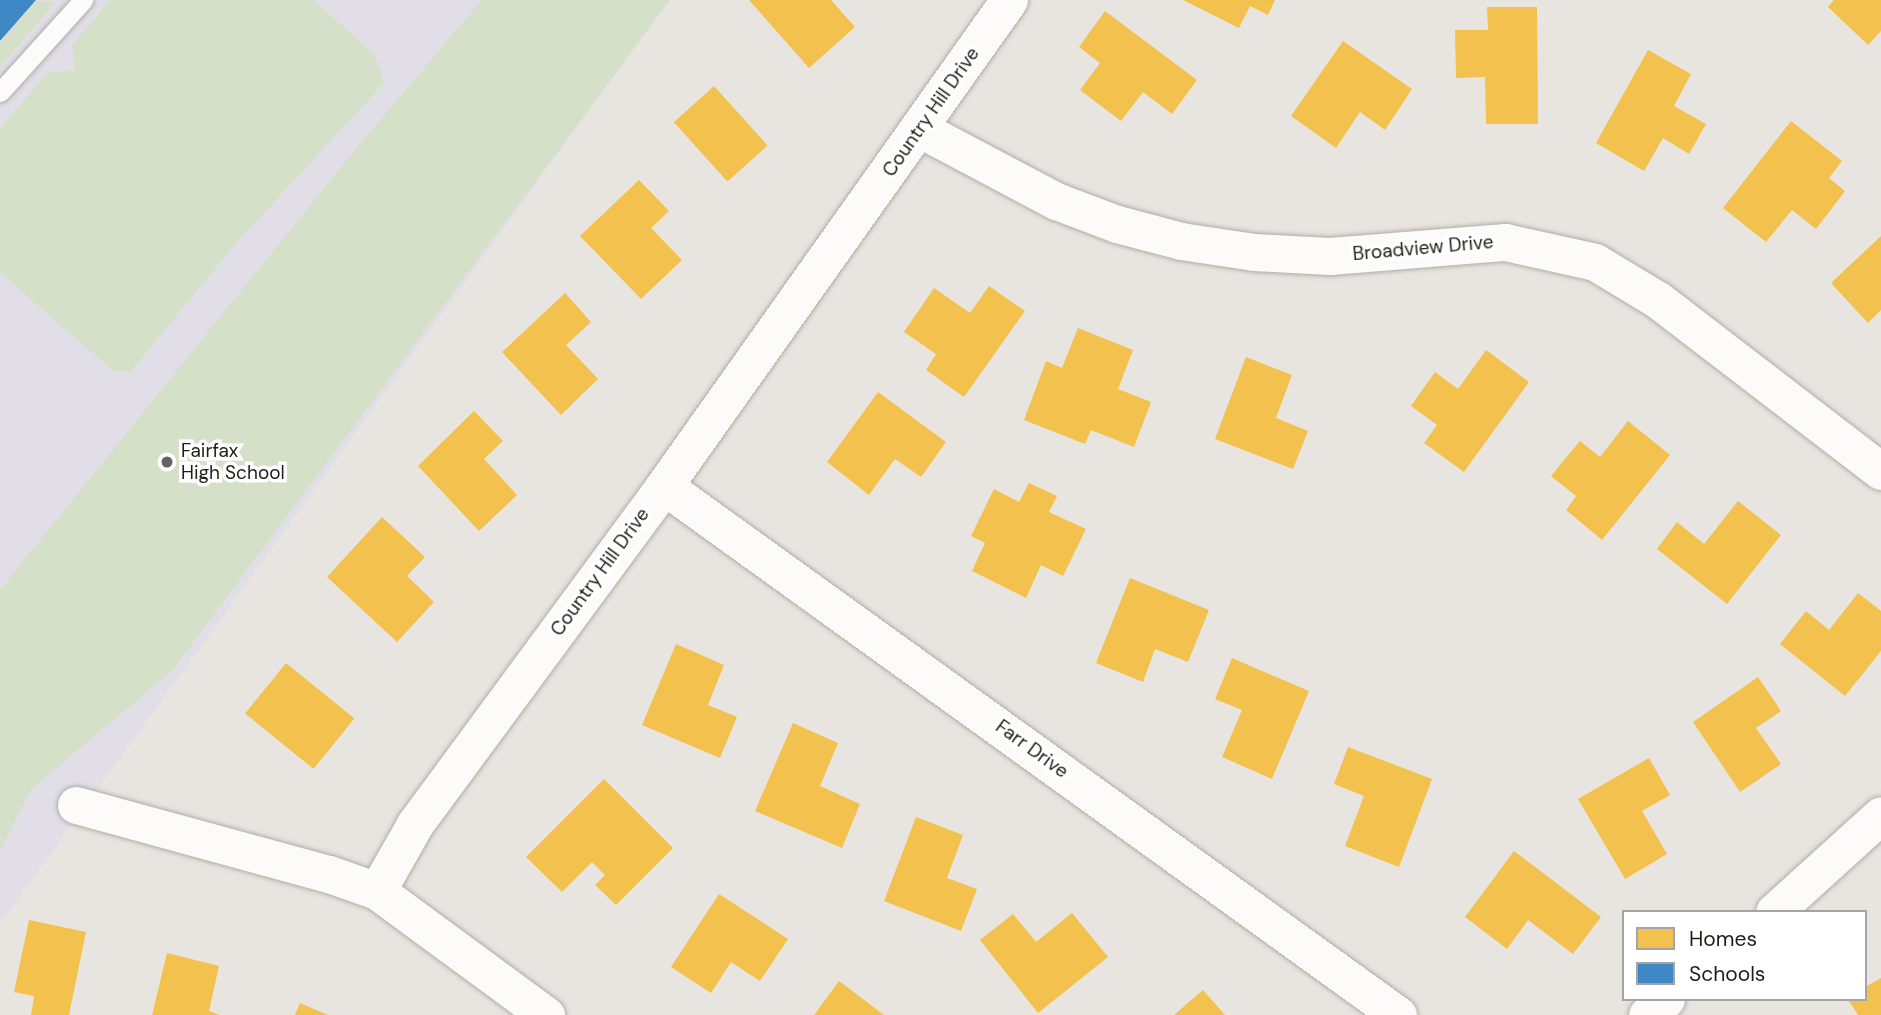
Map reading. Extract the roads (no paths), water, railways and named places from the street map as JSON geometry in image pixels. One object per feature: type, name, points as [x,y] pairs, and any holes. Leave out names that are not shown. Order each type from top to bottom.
[{"type":"street","name":"Country Hill Drive","points":[[377,891],[415,824],[664,486],[1009,0]]},
{"type":"street","name":"Broadview Drive","points":[[920,128],[1056,201],[1117,224],[1181,241],[1254,252],[1330,256],[1506,242],[1550,248],[1595,262],[1658,300],[1881,471]]},
{"type":"street","name":"Farr Drive","points":[[664,486],[1398,1015]]},
{"type":"street","points":[[76,804],[329,874],[377,891],[545,1015]]},
{"type":"street","points":[[1776,910],[1881,815]]},
{"type":"street","points":[[1647,1015],[1664,1001]]},
{"type":"lane","points":[[0,92],[83,0]]},
{"type":"place","name":"Fairfax High School","points":[[167,462]]}]
